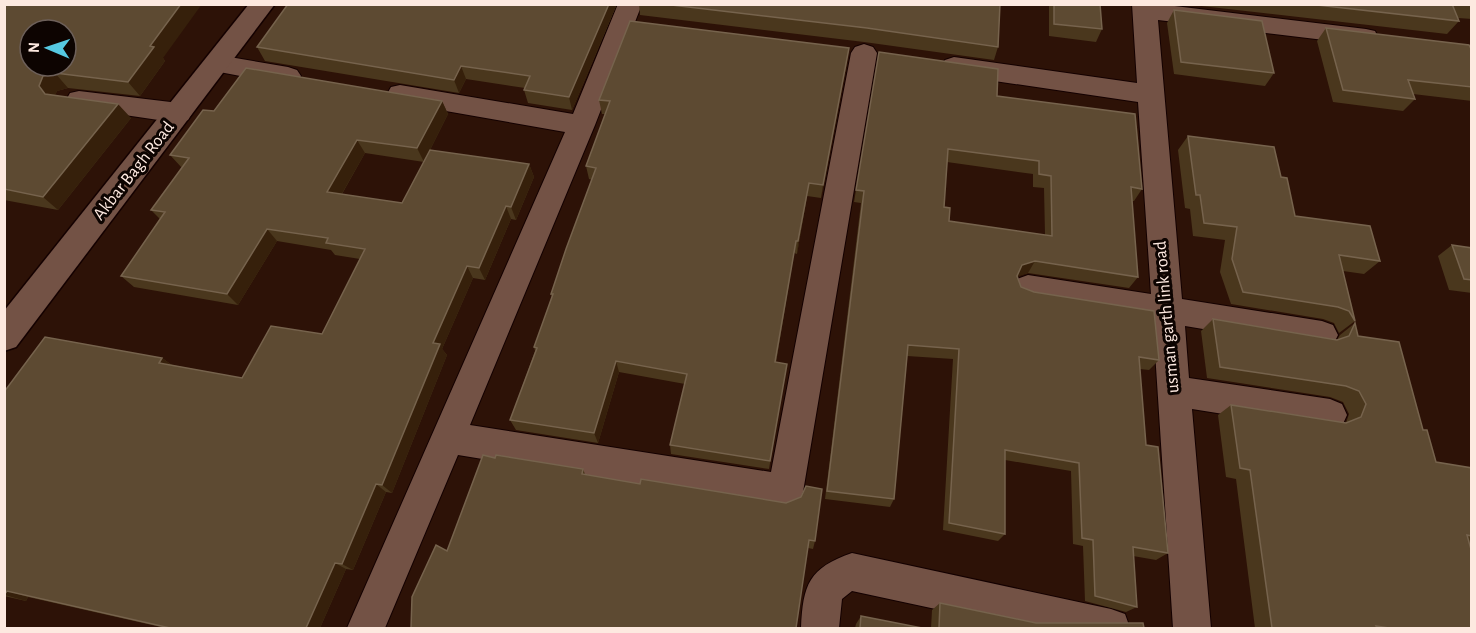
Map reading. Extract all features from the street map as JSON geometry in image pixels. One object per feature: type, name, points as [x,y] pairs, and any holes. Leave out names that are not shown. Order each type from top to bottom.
[{"type":"street","name":"Akbar Bagh Road","points":[[4,337],[263,4]]},
{"type":"street","points":[[1144,8],[1389,39]]},
{"type":"street","name":"usman garth link road","points":[[1144,8],[1192,628]]},
{"type":"street","points":[[366,628],[582,125],[633,18]]},
{"type":"street","points":[[448,437],[785,492],[864,53]]},
{"type":"street","points":[[932,63],[1149,94]]},
{"type":"street","points":[[218,64],[312,80]]},
{"type":"street","points":[[371,89],[582,125]]},
{"type":"street","points":[[68,99],[179,113]]},
{"type":"street","points":[[1028,288],[1322,335]]},
{"type":"street","points":[[1173,391],[1330,415]]},
{"type":"street","points":[[820,628],[824,595],[828,584],[838,576],[852,572],[1111,628]]},
{"type":"building","points":[[4,4],[181,4],[150,46],[154,47],[128,82],[78,76],[78,18],[18,18],[18,78],[42,78],[39,86],[45,94],[118,104],[43,197],[4,189]]},
{"type":"building","points":[[288,4],[609,4],[569,97],[524,90],[530,76],[461,66],[454,80],[257,47]]},
{"type":"building","points":[[663,4],[1000,4],[998,47],[867,28]]},
{"type":"building","points":[[1054,4],[1100,4],[1102,29],[1054,24]]},
{"type":"building","points":[[1308,4],[1452,4],[1459,21]]},
{"type":"building","points":[[1174,10],[1262,21],[1274,73],[1181,62]]},
{"type":"building","points":[[630,21],[849,48],[823,185],[809,183],[798,241],[796,241],[775,362],[787,364],[770,461],[670,445],[687,374],[616,361],[594,433],[510,420],[537,348],[534,347],[553,294],[551,294],[596,168],[586,166],[610,101],[599,100]]},
{"type":"building","points":[[1326,28],[1469,45],[1472,51],[1472,87],[1408,80],[1415,99],[1343,90]]},
{"type":"building","points":[[879,52],[998,69],[997,96],[1135,114],[1142,189],[1131,187],[1138,277],[1035,261],[1022,265],[1017,276],[1021,287],[1034,292],[1154,311],[1159,360],[1139,357],[1146,445],[1158,447],[1168,553],[1133,547],[1137,607],[1095,596],[1093,540],[1082,538],[1079,463],[1005,450],[1005,534],[949,523],[959,349],[908,345],[894,499],[827,491],[864,191],[856,190]],"holes":[[[948,149],[1039,161],[1039,174],[1051,176],[1052,236],[949,221],[950,208],[944,207]]]},
{"type":"building","points":[[246,68],[442,101],[417,148],[357,140],[327,192],[402,203],[430,150],[529,164],[511,207],[506,206],[479,268],[467,266],[433,343],[440,344],[382,485],[376,484],[342,564],[335,563],[306,628],[170,628],[7,591],[4,595],[4,392],[45,337],[162,358],[159,363],[242,378],[271,326],[322,334],[365,249],[326,243],[328,238],[267,229],[227,294],[121,276],[165,212],[151,210],[189,158],[170,155],[203,110],[214,111]]},
{"type":"building","points":[[1188,136],[1274,147],[1281,177],[1287,178],[1295,216],[1370,226],[1380,261],[1339,255],[1355,321],[1349,311],[1338,307],[1243,292],[1232,259],[1237,227],[1204,223],[1200,195],[1196,195]]},
{"type":"building","points":[[1452,245],[1472,248],[1472,280],[1464,279]]},
{"type":"building","points":[[1213,319],[1337,340],[1349,336],[1355,323],[1358,336],[1399,342],[1423,430],[1427,430],[1436,462],[1472,468],[1472,536],[1467,535],[1472,553],[1472,628],[1376,626],[1377,628],[1272,628],[1250,470],[1240,468],[1231,405],[1346,423],[1361,417],[1366,404],[1359,391],[1346,386],[1220,367]]},
{"type":"building","points":[[483,455],[495,458],[496,455],[583,469],[582,474],[640,484],[641,479],[786,503],[801,497],[806,486],[822,489],[815,541],[809,540],[796,628],[411,628],[412,597],[436,545],[447,551]]},
{"type":"building","points":[[940,603],[1036,623],[1143,623],[1144,628],[939,628]]},
{"type":"building","points":[[861,616],[922,628],[860,628]]}]
